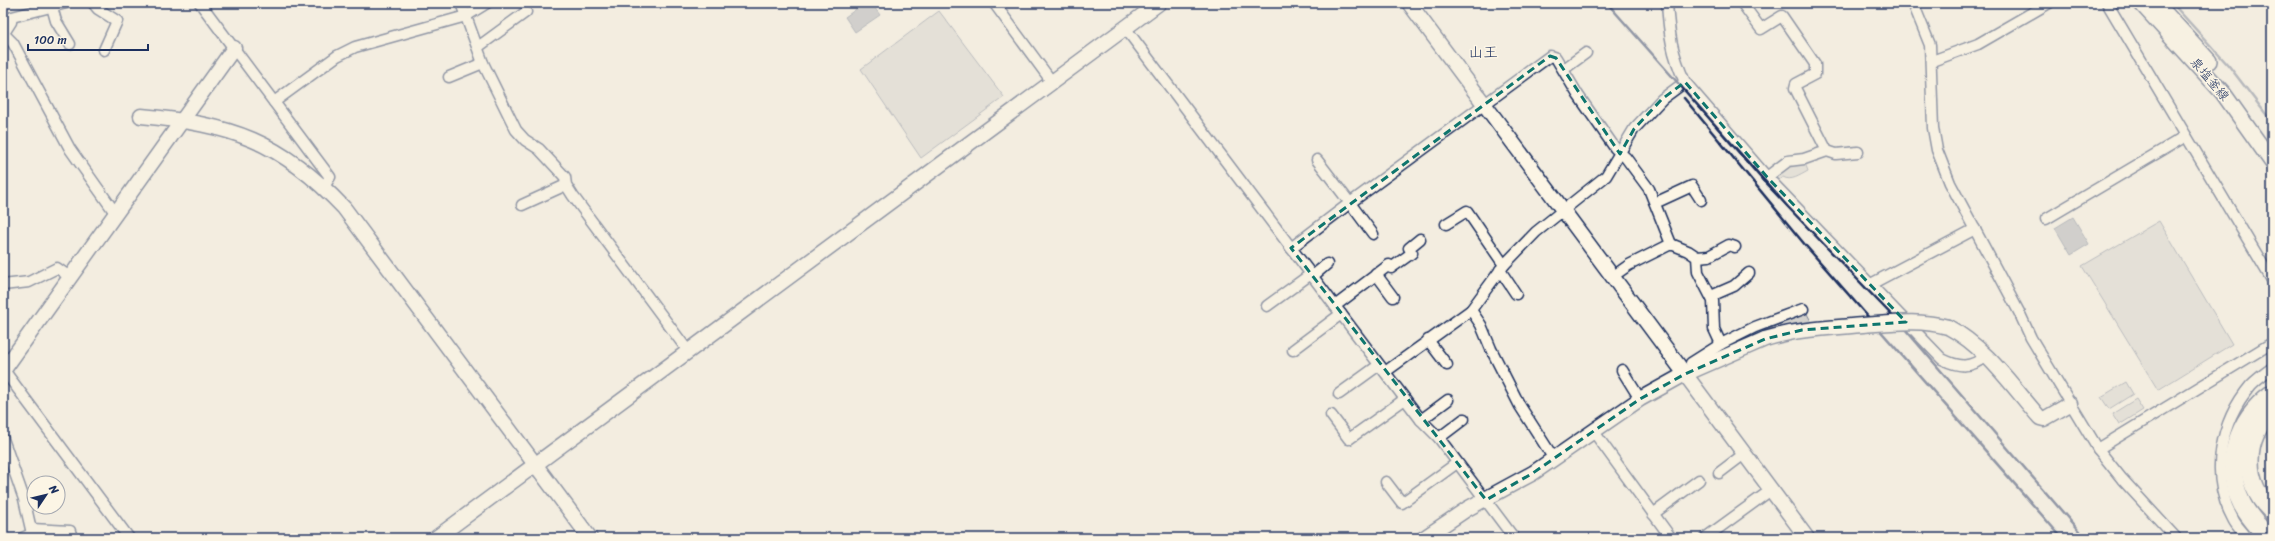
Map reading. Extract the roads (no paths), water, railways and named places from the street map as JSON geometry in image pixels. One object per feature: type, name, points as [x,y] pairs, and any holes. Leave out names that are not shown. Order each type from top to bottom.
[{"type":"highway","points":[[2268,538],[2242,504],[2235,486],[2233,466],[2235,446],[2244,425],[2259,405],[2272,394]]},
{"type":"highway","points":[[2272,410],[2260,424],[2252,446],[2249,464],[2252,484],[2263,502],[2272,511]]},
{"type":"highway","points":[[2252,446],[2259,474],[2272,493]]},
{"type":"highway","points":[[2233,466],[2238,486],[2247,505],[2272,533]]},
{"type":"main road","name":"泉塩釜線","points":[[2141,3],[2223,93],[2272,162]]},
{"type":"main road","name":"泉塩釜線","points":[[2156,3],[2192,41],[2229,85],[2272,144]]},
{"type":"street","points":[[66,3],[12,17],[12,22],[4,33],[13,43],[70,149],[116,214]]},
{"type":"street","points":[[93,3],[98,9],[117,21],[104,50]]},
{"type":"street","points":[[200,3],[330,177],[324,187]]},
{"type":"street","points":[[461,3],[483,63],[516,130],[525,140],[539,149],[565,177],[566,185],[688,351]]},
{"type":"street","points":[[274,102],[337,56],[355,47],[466,16],[487,3]]},
{"type":"street","points":[[994,3],[1052,82]]},
{"type":"street","points":[[436,538],[536,466],[688,351],[1160,3]]},
{"type":"street","points":[[1409,3],[1612,277],[1690,372],[1744,454],[1807,538]]},
{"type":"street","points":[[1667,3],[1669,38],[1678,66],[1686,82],[1768,177],[1942,359],[1956,366],[1971,366],[1985,356]]},
{"type":"street","points":[[1742,3],[1762,29],[1782,16],[1815,64],[1815,74],[1796,84],[1795,88],[1827,151]]},
{"type":"street","points":[[1913,3],[1930,44],[1932,61],[1933,128],[1937,150],[1950,183],[2031,338],[2098,449],[2122,480],[2176,538]]},
{"type":"street","points":[[1932,61],[1978,44],[2049,3]]},
{"type":"street","points":[[2107,3],[2272,280]]},
{"type":"street","points":[[52,6],[56,21],[70,44]]},
{"type":"street","points":[[478,47],[526,12]]},
{"type":"street","points":[[1126,29],[1421,420],[1439,438],[1514,538]]},
{"type":"street","points":[[129,538],[3,370],[184,120],[234,48]]},
{"type":"street","points":[[1564,69],[1586,53]]},
{"type":"street","points":[[1291,248],[1550,56],[1556,58],[1564,69],[1578,95],[1615,148],[1621,152],[1649,189],[1671,244],[1697,257],[1709,256],[1729,245],[1735,247]]},
{"type":"street","points":[[449,77],[483,63]]},
{"type":"street","points":[[1339,394],[1428,340],[1471,310],[1502,267],[1536,232],[1606,176],[1634,129],[1662,99],[1686,82]]},
{"type":"street","points":[[142,116],[184,120],[226,129],[253,139],[281,153],[324,187],[344,208],[590,538]]},
{"type":"street","points":[[2046,219],[2186,136]]},
{"type":"street","points":[[1768,177],[1788,161],[1804,159],[1827,151],[1836,154],[1858,152]]},
{"type":"street","points":[[1317,160],[1373,234]]},
{"type":"street","points":[[522,205],[566,185]]},
{"type":"street","points":[[1655,203],[1692,186],[1701,200]]},
{"type":"street","points":[[1446,224],[1467,211],[1502,267],[1516,294]]},
{"type":"street","points":[[1871,284],[1975,229]]},
{"type":"street","points":[[1335,306],[1376,274],[1389,265],[1390,268],[1412,252],[1409,248],[1420,239]]},
{"type":"street","points":[[1612,277],[1629,265],[1671,244]]},
{"type":"street","points":[[1697,257],[1698,272],[1713,301],[1714,329],[1721,344]]},
{"type":"street","points":[[1267,306],[1328,264]]},
{"type":"street","points":[[3,285],[29,282],[57,268],[70,277]]},
{"type":"street","points":[[1711,296],[1734,286],[1749,273]]},
{"type":"street","points":[[1376,274],[1393,297]]},
{"type":"street","points":[[1690,372],[1691,363],[1721,344],[1755,327],[1803,309]]},
{"type":"street","points":[[1471,310],[1481,325],[1490,349],[1520,406],[1554,459]]},
{"type":"street","points":[[1293,350],[1341,314]]},
{"type":"street","points":[[1424,538],[1461,513],[1486,500],[1554,459],[1640,400],[1690,372],[1765,339],[1802,330],[1930,322],[1948,327],[1969,340],[2040,418],[2044,419],[2070,404]]},
{"type":"street","points":[[1428,340],[1447,365]]},
{"type":"street","points":[[2098,449],[2272,343]]},
{"type":"street","points":[[2248,538],[2233,520],[2226,502],[2219,466],[2221,449],[2236,406],[2252,384],[2272,368]]},
{"type":"street","points":[[1622,370],[1640,400]]},
{"type":"street","points":[[1331,415],[1349,439],[1405,399]]},
{"type":"street","points":[[1421,420],[1448,400]]},
{"type":"street","points":[[1439,438],[1464,419]]},
{"type":"street","points":[[1594,432],[1671,538]]},
{"type":"street","points":[[3,439],[6,457],[32,534]]},
{"type":"street","points":[[1718,473],[1744,454]]},
{"type":"street","points":[[1386,482],[1402,504],[1458,463]]},
{"type":"street","points":[[1653,514],[1699,480]]},
{"type":"street","points":[[1705,538],[1771,490]]},
{"type":"street","points":[[22,538],[32,534],[70,531],[72,538]]},
{"type":"waterway","points":[[2172,3],[2229,66],[2272,122]]},
{"type":"railway","points":[[1607,3],[1788,207],[1904,328],[2085,538]]},
{"type":"railway","points":[[1684,98],[1806,246],[2062,538]]},
{"type":"district","name":"山王","points":[[1483,52]]}]
